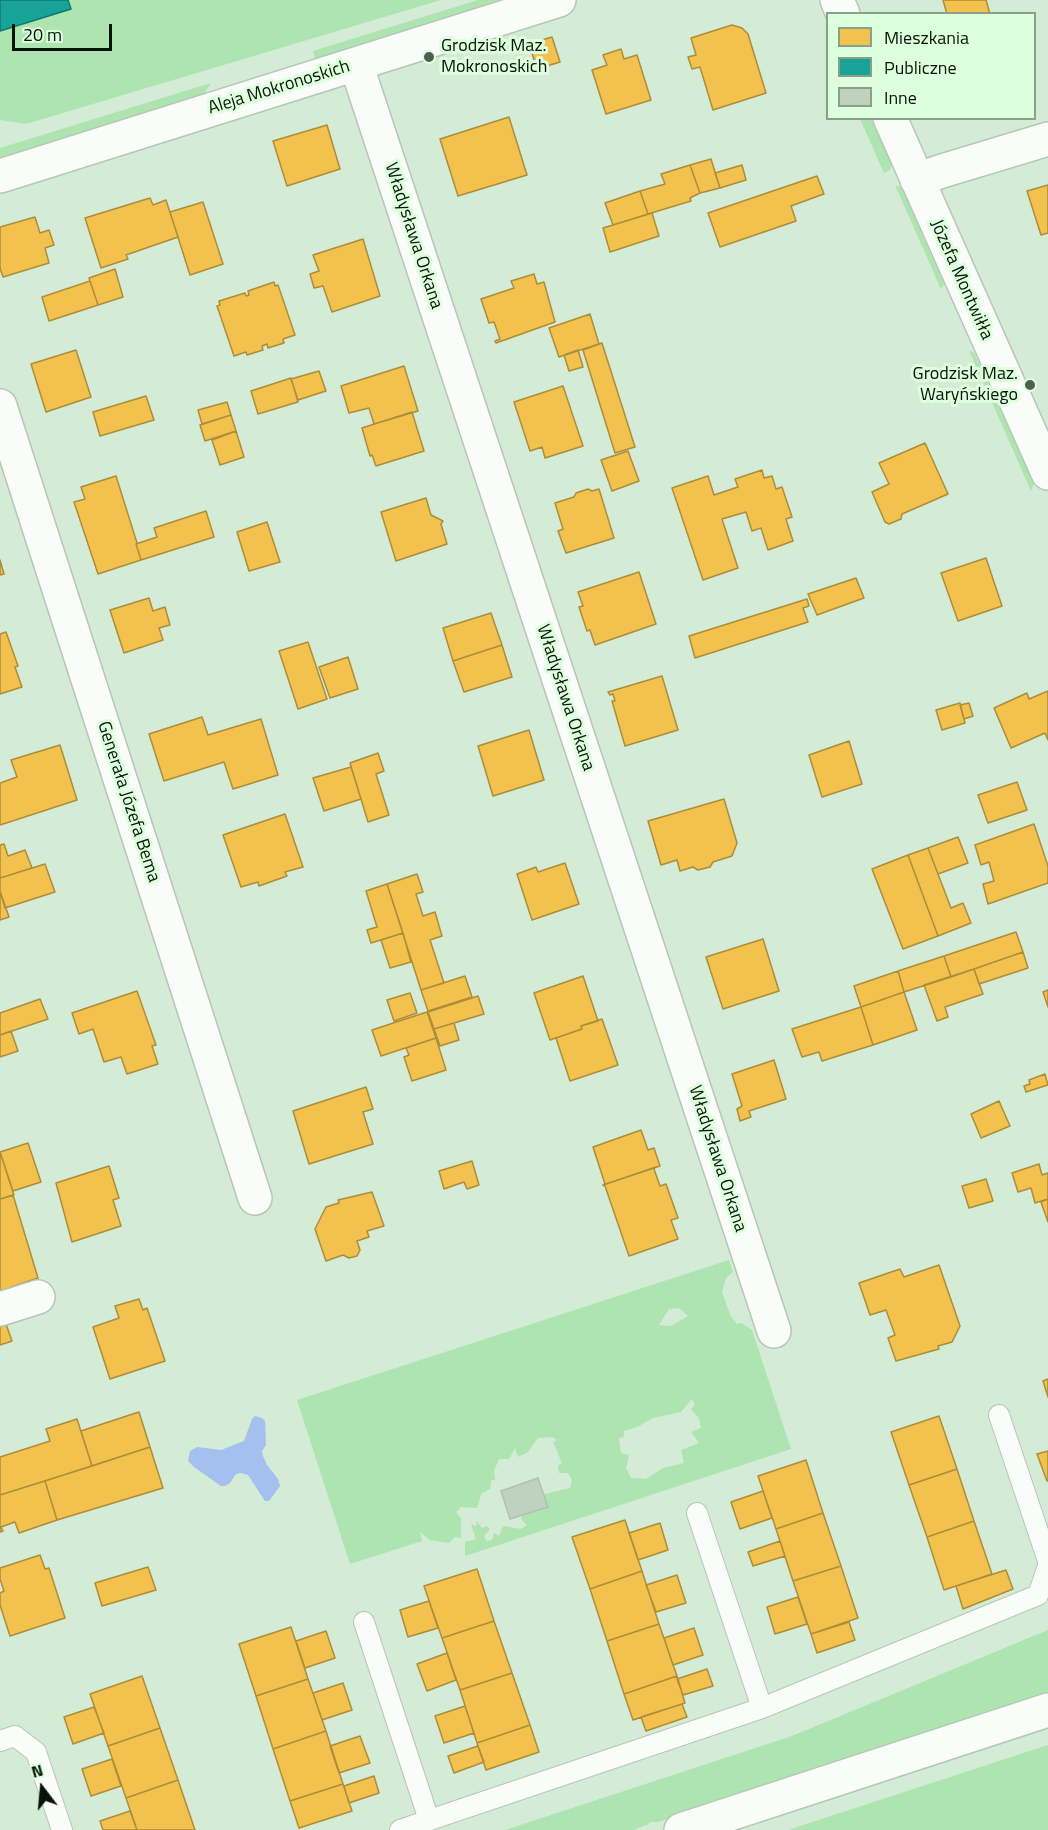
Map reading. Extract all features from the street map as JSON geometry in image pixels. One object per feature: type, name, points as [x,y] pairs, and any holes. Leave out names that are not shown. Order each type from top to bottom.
[{"type":"street","name":"Aleja Mokronoskich","points":[[0,176],[559,0]]},
{"type":"street","name":"Władysława Orkana","points":[[356,64],[774,1331]]},
{"type":"street","name":"Józefa Montwiłła","points":[[891,120],[1048,473]]},
{"type":"street","points":[[917,180],[1048,139]]},
{"type":"street","name":"Generała Józefa Bema","points":[[0,406],[255,1198]]},
{"type":"street","points":[[0,1310],[38,1297]]},
{"type":"street","points":[[681,1830],[1048,1710]]},
{"type":"lane","points":[[999,1415],[1048,1561]]},
{"type":"lane","points":[[697,1513],[762,1708]]},
{"type":"lane","points":[[400,1830],[762,1708],[1038,1595],[1048,1566]]},
{"type":"lane","points":[[364,1622],[429,1820]]},
{"type":"lane","points":[[0,1741],[15,1736],[36,1752],[62,1830]]},
{"type":"green space","points":[[0,0],[441,0],[26,124],[0,120]]},
{"type":"green space","points":[[478,0],[504,0],[316,61],[313,51]]},
{"type":"green space","points":[[211,83],[202,97],[0,161],[0,148]]},
{"type":"green space","points":[[860,120],[871,120],[892,165],[890,170],[884,173]]},
{"type":"green space","points":[[895,185],[902,188],[944,284],[941,289]]},
{"type":"green space","points":[[969,350],[974,353],[1034,483],[1031,491]]},
{"type":"green space","points":[[729,1260],[733,1272],[726,1278],[722,1292],[731,1317],[737,1324],[741,1323],[752,1330],[791,1449],[465,1556],[465,1542],[476,1539],[471,1524],[476,1526],[477,1521],[482,1528],[487,1526],[490,1529],[484,1536],[486,1541],[492,1540],[494,1533],[499,1536],[503,1526],[521,1529],[527,1525],[521,1519],[523,1508],[541,1495],[570,1488],[572,1480],[568,1473],[559,1473],[558,1466],[562,1463],[553,1442],[557,1440],[552,1437],[538,1438],[528,1452],[518,1457],[515,1448],[509,1459],[499,1459],[494,1471],[495,1480],[491,1480],[490,1489],[481,1494],[477,1508],[461,1507],[456,1512],[461,1518],[461,1538],[455,1537],[449,1543],[430,1540],[420,1532],[422,1541],[350,1564],[297,1400]],"holes":[[[679,1308],[688,1316],[671,1326],[659,1325],[669,1309]],[[692,1399],[695,1405],[691,1409],[699,1418],[701,1428],[691,1432],[699,1443],[681,1450],[684,1463],[663,1468],[646,1479],[631,1478],[626,1468],[629,1455],[621,1453],[619,1438],[624,1437],[624,1431],[653,1418],[681,1412]]]},
{"type":"green space","points":[[1048,1630],[1048,1693],[1033,1696],[1031,1699],[849,1759],[842,1759],[840,1762],[658,1822],[650,1822],[633,1830],[505,1830],[792,1736]]},
{"type":"green space","points":[[1048,1745],[1048,1830],[788,1830]]},
{"type":"water","points":[[255,1416],[265,1421],[266,1445],[262,1451],[263,1456],[280,1486],[269,1501],[265,1501],[248,1475],[236,1474],[230,1483],[221,1486],[188,1461],[190,1451],[197,1447],[221,1450],[244,1441]]},
{"type":"building: Mieszkania","points":[[943,0],[986,0],[989,12],[946,12]]},
{"type":"building: Mieszkania","points":[[732,25],[742,28],[748,34],[766,93],[713,110],[700,67],[692,69],[688,57],[696,55],[691,38]]},
{"type":"building: Mieszkania","points":[[552,37],[560,62],[537,69],[529,44]]},
{"type":"building: Mieszkania","points":[[621,49],[624,59],[637,55],[651,100],[606,114],[592,70],[607,65],[603,55]]},
{"type":"building: Mieszkania","points":[[509,117],[527,175],[458,196],[440,139]]},
{"type":"building: Mieszkania","points":[[327,125],[340,169],[287,186],[273,141]]},
{"type":"building: Mieszkania","points":[[711,159],[720,188],[700,193],[690,165]]},
{"type":"building: Mieszkania","points":[[690,165],[700,193],[690,198],[691,201],[648,214],[640,191],[665,184],[661,174]]},
{"type":"building: Mieszkania","points":[[742,165],[746,180],[720,188],[715,173]]},
{"type":"building: Mieszkania","points":[[817,176],[824,194],[791,206],[796,221],[720,247],[708,213]]},
{"type":"building: Mieszkania","points":[[1048,185],[1048,233],[1041,235],[1027,191]]},
{"type":"building: Mieszkania","points":[[640,191],[648,214],[613,225],[605,203]]},
{"type":"building: Mieszkania","points":[[150,198],[153,205],[166,200],[178,237],[126,255],[128,259],[101,268],[85,218]]},
{"type":"building: Mieszkania","points":[[203,202],[223,264],[190,275],[170,212]]},
{"type":"building: Mieszkania","points":[[652,213],[659,236],[610,252],[603,228]]},
{"type":"building: Mieszkania","points":[[35,217],[40,233],[49,230],[54,245],[45,248],[49,263],[3,277],[0,268],[0,227]]},
{"type":"building: Mieszkania","points":[[363,239],[380,296],[332,312],[323,286],[314,288],[310,274],[319,271],[313,255]]},
{"type":"building: Mieszkania","points":[[115,269],[123,297],[98,305],[89,278]]},
{"type":"building: Mieszkania","points":[[534,274],[537,284],[544,282],[555,322],[496,343],[495,341],[500,339],[494,322],[489,323],[481,299],[514,288],[511,281]]},
{"type":"building: Mieszkania","points":[[90,281],[98,305],[49,321],[42,297]]},
{"type":"building: Mieszkania","points":[[274,282],[275,286],[278,285],[295,335],[283,339],[284,343],[268,348],[267,344],[262,346],[263,350],[234,356],[217,306],[220,305],[219,301],[245,293],[246,296],[249,295],[248,291]]},
{"type":"building: Mieszkania","points":[[590,314],[599,344],[559,357],[549,328]]},
{"type":"building: Mieszkania","points":[[602,343],[635,447],[615,453],[583,350]]},
{"type":"building: Mieszkania","points":[[76,350],[91,397],[46,412],[31,364]]},
{"type":"building: Mieszkania","points":[[578,350],[583,367],[569,371],[564,355]]},
{"type":"building: Mieszkania","points":[[404,366],[418,411],[374,424],[369,408],[349,413],[341,386]]},
{"type":"building: Mieszkania","points":[[319,371],[326,391],[298,400],[291,379]]},
{"type":"building: Mieszkania","points":[[291,378],[298,402],[258,414],[251,391]]},
{"type":"building: Mieszkania","points":[[563,386],[583,446],[545,458],[542,447],[530,451],[514,402]]},
{"type":"building: Mieszkania","points":[[146,396],[154,420],[100,436],[93,412]]},
{"type":"building: Mieszkania","points":[[227,402],[231,415],[202,424],[198,410]]},
{"type":"building: Mieszkania","points":[[412,412],[424,451],[376,466],[372,455],[370,456],[362,428]]},
{"type":"building: Mieszkania","points":[[231,415],[236,431],[205,441],[200,425]]},
{"type":"building: Mieszkania","points":[[236,431],[244,457],[220,465],[212,440]]},
{"type":"building: Mieszkania","points":[[925,443],[948,494],[902,514],[901,519],[889,524],[885,522],[872,492],[889,484],[879,463]]},
{"type":"building: Mieszkania","points":[[628,451],[639,481],[612,491],[601,460]]},
{"type":"building: Mieszkania","points":[[762,470],[764,478],[772,476],[776,489],[782,487],[792,517],[786,519],[793,541],[768,550],[761,528],[752,531],[746,512],[722,519],[738,568],[703,580],[672,488],[708,476],[714,495],[738,487],[735,479]]},
{"type":"building: Mieszkania","points":[[116,476],[141,560],[98,574],[74,502],[85,499],[81,487]]},
{"type":"building: Mieszkania","points":[[588,489],[592,491],[599,489],[614,538],[566,553],[558,531],[563,529],[555,503],[574,497],[576,493]]},
{"type":"building: Mieszkania","points":[[426,498],[431,515],[443,521],[441,524],[447,544],[396,561],[381,512]]},
{"type":"building: Mieszkania","points":[[206,511],[214,537],[141,560],[136,544],[157,537],[154,528]]},
{"type":"building: Mieszkania","points":[[267,522],[280,562],[249,571],[237,532]]},
{"type":"building: Mieszkania","points":[[986,558],[1002,606],[958,621],[941,573]]},
{"type":"building: Mieszkania","points":[[0,560],[4,574],[0,575]]},
{"type":"building: Mieszkania","points":[[639,572],[656,624],[595,645],[590,630],[587,631],[579,607],[583,606],[578,592]]},
{"type":"building: Mieszkania","points":[[856,578],[864,598],[817,615],[808,594]]},
{"type":"building: Mieszkania","points":[[149,598],[153,611],[165,607],[170,625],[159,628],[163,640],[124,653],[110,610]]},
{"type":"building: Mieszkania","points":[[807,599],[809,606],[803,608],[808,622],[695,658],[689,636]]},
{"type":"building: Mieszkania","points":[[491,613],[502,645],[453,661],[443,628]]},
{"type":"building: Mieszkania","points":[[6,632],[18,666],[15,667],[22,687],[0,694],[0,634]]},
{"type":"building: Mieszkania","points":[[308,642],[327,699],[298,709],[279,651]]},
{"type":"building: Mieszkania","points":[[502,645],[512,677],[464,692],[453,661]]},
{"type":"building: Mieszkania","points":[[348,657],[358,689],[330,698],[319,667]]},
{"type":"building: Mieszkania","points":[[662,676],[678,730],[625,746],[612,701],[615,701],[613,694],[610,695],[608,692]]},
{"type":"building: Mieszkania","points":[[1048,691],[1048,740],[1045,733],[1011,748],[994,708],[1027,693],[1029,699]]},
{"type":"building: Mieszkania","points":[[960,703],[965,723],[942,730],[936,710]]},
{"type":"building: Mieszkania","points":[[969,703],[973,716],[964,719],[960,705]]},
{"type":"building: Mieszkania","points":[[202,717],[208,735],[261,719],[278,775],[233,789],[224,762],[164,781],[149,734]]},
{"type":"building: Mieszkania","points":[[529,730],[544,780],[493,796],[478,746]]},
{"type":"building: Mieszkania","points":[[849,741],[862,784],[822,797],[809,755]]},
{"type":"building: Mieszkania","points":[[60,745],[77,800],[0,825],[0,783],[17,777],[11,760]]},
{"type":"building: Mieszkania","points":[[378,753],[384,771],[376,774],[389,815],[368,822],[350,763]]},
{"type":"building: Mieszkania","points":[[351,767],[361,799],[324,811],[313,778]]},
{"type":"building: Mieszkania","points":[[1017,782],[1027,810],[988,823],[978,795]]},
{"type":"building: Mieszkania","points":[[724,799],[737,843],[732,856],[698,870],[693,867],[680,871],[677,860],[661,865],[648,821]]},
{"type":"building: Mieszkania","points":[[285,814],[303,867],[285,872],[287,876],[259,886],[258,882],[241,887],[223,835]]},
{"type":"building: Mieszkania","points":[[1034,824],[1048,866],[1048,883],[988,904],[983,884],[994,881],[989,862],[981,865],[975,845]]},
{"type":"building: Mieszkania","points":[[958,837],[968,863],[938,874],[928,848]]},
{"type":"building: Mieszkania","points":[[4,844],[8,856],[25,850],[32,868],[0,878],[0,845]]},
{"type":"building: Mieszkania","points":[[928,848],[951,908],[963,903],[971,923],[938,936],[908,855]]},
{"type":"building: Mieszkania","points":[[908,855],[938,936],[903,949],[872,869]]},
{"type":"building: Mieszkania","points":[[565,863],[579,904],[532,920],[517,874],[536,867],[538,872]]},
{"type":"building: Mieszkania","points":[[45,864],[55,892],[5,908],[0,891],[0,878]]},
{"type":"building: Mieszkania","points":[[417,874],[423,892],[416,894],[423,916],[435,912],[442,936],[430,940],[444,983],[421,990],[387,884]]},
{"type":"building: Mieszkania","points":[[387,884],[403,933],[371,943],[367,930],[377,927],[366,891]]},
{"type":"building: Mieszkania","points":[[0,891],[9,917],[0,920]]},
{"type":"building: Mieszkania","points":[[1016,932],[1023,952],[951,977],[944,956]]},
{"type":"building: Mieszkania","points":[[403,933],[411,962],[390,968],[381,940]]},
{"type":"building: Mieszkania","points":[[763,939],[779,991],[723,1009],[706,957]]},
{"type":"building: Mieszkania","points":[[1023,952],[1028,968],[979,984],[974,969]]},
{"type":"building: Mieszkania","points":[[944,956],[951,977],[904,992],[898,971]]},
{"type":"building: Mieszkania","points":[[974,969],[983,994],[945,1007],[948,1017],[937,1021],[924,985]]},
{"type":"building: Mieszkania","points":[[898,971],[904,992],[861,1007],[854,986]]},
{"type":"building: Mieszkania","points":[[465,976],[472,997],[428,1011],[421,990]]},
{"type":"building: Mieszkania","points":[[583,976],[598,1021],[550,1040],[534,993]]},
{"type":"building: Mieszkania","points":[[1048,990],[1048,1007],[1043,992]]},
{"type":"building: Mieszkania","points":[[137,991],[156,1045],[152,1046],[158,1064],[127,1074],[121,1057],[104,1062],[93,1029],[79,1034],[72,1013]]},
{"type":"building: Mieszkania","points":[[904,992],[917,1030],[873,1045],[861,1007]]},
{"type":"building: Mieszkania","points":[[410,993],[417,1013],[394,1021],[387,1000]]},
{"type":"building: Mieszkania","points":[[478,996],[484,1014],[434,1029],[428,1012]]},
{"type":"building: Mieszkania","points":[[40,999],[48,1019],[0,1035],[0,1013]]},
{"type":"building: Mieszkania","points":[[861,1007],[873,1045],[822,1061],[819,1052],[802,1057],[792,1029]]},
{"type":"building: Mieszkania","points":[[427,1012],[436,1038],[381,1056],[372,1030]]},
{"type":"building: Mieszkania","points":[[602,1019],[618,1065],[570,1081],[556,1038]]},
{"type":"building: Mieszkania","points":[[454,1023],[459,1040],[440,1046],[434,1029]]},
{"type":"building: Mieszkania","points":[[11,1031],[18,1051],[0,1057],[0,1035]]},
{"type":"building: Mieszkania","points":[[436,1038],[446,1070],[412,1081],[404,1057],[409,1055],[406,1048]]},
{"type":"building: Mieszkania","points":[[774,1060],[786,1099],[749,1111],[751,1117],[740,1121],[737,1109],[742,1106],[732,1074]]},
{"type":"building: Mieszkania","points":[[1045,1074],[1048,1085],[1026,1092],[1024,1086],[1030,1084],[1029,1080]]},
{"type":"building: Mieszkania","points":[[366,1087],[373,1109],[363,1112],[373,1144],[309,1164],[293,1111]]},
{"type":"building: Mieszkania","points":[[999,1101],[1010,1126],[981,1138],[971,1114]]},
{"type":"building: Mieszkania","points":[[641,1130],[648,1150],[654,1148],[660,1166],[603,1185],[605,1184],[593,1147]]},
{"type":"building: Mieszkania","points":[[28,1143],[41,1182],[13,1191],[0,1152]]},
{"type":"building: Mieszkania","points":[[0,1152],[14,1195],[0,1199]]},
{"type":"building: Mieszkania","points":[[472,1161],[479,1185],[467,1189],[464,1182],[444,1189],[439,1171]]},
{"type":"building: Mieszkania","points":[[1039,1164],[1042,1175],[1048,1173],[1048,1199],[1035,1203],[1031,1188],[1018,1192],[1012,1173]]},
{"type":"building: Mieszkania","points":[[109,1166],[119,1198],[113,1200],[121,1226],[72,1242],[56,1183]]},
{"type":"building: Mieszkania","points":[[656,1167],[654,1169],[660,1186],[666,1184],[678,1218],[671,1220],[678,1239],[629,1256],[603,1185]]},
{"type":"building: Mieszkania","points":[[986,1179],[993,1201],[969,1208],[962,1186]]},
{"type":"building: Mieszkania","points":[[372,1192],[384,1226],[367,1231],[369,1237],[357,1241],[360,1250],[357,1256],[349,1258],[343,1255],[326,1261],[315,1229],[326,1207],[339,1203],[338,1200]]},
{"type":"building: Mieszkania","points":[[13,1195],[38,1278],[0,1291],[0,1199]]},
{"type":"building: Mieszkania","points":[[1048,1199],[1048,1222],[1041,1202]]},
{"type":"building: Mieszkania","points":[[939,1265],[960,1326],[952,1342],[938,1346],[939,1349],[896,1361],[888,1338],[895,1335],[886,1310],[870,1315],[859,1283],[900,1269],[904,1277]]},
{"type":"building: Mieszkania","points":[[139,1299],[143,1310],[147,1308],[165,1361],[110,1379],[93,1327],[119,1318],[115,1306]]},
{"type":"building: Mieszkania","points":[[5,1321],[12,1341],[0,1345],[0,1323]]},
{"type":"building: Mieszkania","points":[[1048,1379],[1048,1397],[1043,1381]]},
{"type":"building: Mieszkania","points":[[139,1412],[150,1447],[92,1466],[81,1431]]},
{"type":"building: Mieszkania","points":[[939,1416],[957,1469],[909,1485],[891,1432]]},
{"type":"building: Mieszkania","points":[[77,1419],[92,1466],[0,1495],[0,1457],[50,1441],[46,1429]]},
{"type":"building: Mieszkania","points":[[150,1447],[163,1488],[57,1520],[45,1481]]},
{"type":"building: Mieszkania","points":[[1048,1451],[1048,1481],[1047,1481],[1037,1454]]},
{"type":"building: Mieszkania","points":[[806,1460],[823,1513],[776,1529],[758,1476]]},
{"type":"building: Mieszkania","points":[[957,1469],[974,1521],[927,1537],[909,1485]]},
{"type":"building: Mieszkania","points":[[45,1481],[57,1520],[19,1533],[15,1522],[1,1527],[3,1531],[0,1532],[0,1495]]},
{"type":"building: Mieszkania","points":[[763,1491],[772,1518],[740,1529],[731,1502]]},
{"type":"building: Mieszkania","points":[[823,1513],[841,1566],[793,1581],[776,1529]]},
{"type":"building: Mieszkania","points":[[625,1520],[642,1571],[590,1589],[572,1537]]},
{"type":"building: Mieszkania","points":[[974,1521],[992,1574],[944,1590],[927,1537]]},
{"type":"building: Mieszkania","points":[[660,1523],[668,1550],[638,1560],[629,1533]]},
{"type":"building: Mieszkania","points":[[780,1541],[785,1556],[753,1566],[748,1552]]},
{"type":"building: Mieszkania","points":[[40,1555],[45,1569],[49,1568],[65,1618],[10,1636],[0,1605],[0,1593],[4,1591],[0,1579],[0,1568]]},
{"type":"building: Mieszkania","points":[[841,1566],[858,1618],[811,1634],[793,1581]]},
{"type":"building: Mieszkania","points":[[148,1567],[156,1590],[102,1606],[95,1583]]},
{"type":"building: Mieszkania","points":[[477,1569],[494,1621],[442,1638],[424,1586]]},
{"type":"building: Mieszkania","points":[[1006,1570],[1013,1589],[963,1609],[956,1586]]},
{"type":"building: Mieszkania","points":[[642,1571],[659,1624],[607,1641],[590,1589]]},
{"type":"building: Mieszkania","points":[[677,1575],[686,1603],[656,1612],[646,1585]]},
{"type":"building: Mieszkania","points":[[798,1597],[807,1624],[775,1634],[767,1607]]},
{"type":"building: Mieszkania","points":[[429,1601],[438,1628],[408,1637],[400,1610]]},
{"type":"building: Mieszkania","points":[[494,1621],[512,1673],[460,1690],[442,1638]]},
{"type":"building: Mieszkania","points":[[849,1622],[855,1640],[817,1653],[811,1634]]},
{"type":"building: Mieszkania","points":[[659,1624],[677,1676],[624,1694],[607,1641]]},
{"type":"building: Mieszkania","points":[[291,1627],[308,1679],[256,1696],[239,1644]]},
{"type":"building: Mieszkania","points":[[694,1628],[703,1655],[673,1665],[664,1638]]},
{"type":"building: Mieszkania","points":[[326,1631],[335,1658],[305,1668],[296,1641]]},
{"type":"building: Mieszkania","points":[[447,1653],[456,1680],[427,1691],[417,1664]]},
{"type":"building: Mieszkania","points":[[707,1669],[713,1686],[683,1695],[677,1679]]},
{"type":"building: Mieszkania","points":[[512,1673],[530,1725],[477,1743],[460,1690]]},
{"type":"building: Mieszkania","points":[[142,1676],[160,1728],[108,1746],[90,1694]]},
{"type":"building: Mieszkania","points":[[677,1676],[685,1703],[633,1720],[624,1694]]},
{"type":"building: Mieszkania","points":[[308,1679],[326,1731],[273,1749],[256,1696]]},
{"type":"building: Mieszkania","points":[[343,1683],[352,1710],[322,1720],[313,1693]]},
{"type":"building: Mieszkania","points":[[682,1704],[687,1717],[646,1731],[641,1717]]},
{"type":"building: Mieszkania","points":[[465,1706],[474,1733],[444,1743],[435,1716]]},
{"type":"building: Mieszkania","points":[[94,1707],[104,1733],[73,1744],[64,1717]]},
{"type":"building: Mieszkania","points":[[530,1725],[539,1752],[486,1770],[477,1743]]},
{"type":"building: Mieszkania","points":[[160,1728],[178,1780],[126,1798],[108,1746]]},
{"type":"building: Mieszkania","points":[[326,1731],[343,1784],[290,1801],[273,1749]]},
{"type":"building: Mieszkania","points":[[360,1736],[370,1763],[339,1773],[330,1746]]},
{"type":"building: Mieszkania","points":[[478,1746],[484,1762],[454,1773],[448,1756]]},
{"type":"building: Mieszkania","points":[[112,1759],[121,1786],[91,1796],[82,1769]]},
{"type":"building: Mieszkania","points":[[374,1776],[379,1793],[349,1803],[344,1786]]},
{"type":"building: Mieszkania","points":[[178,1780],[195,1830],[137,1830],[126,1798]]},
{"type":"building: Mieszkania","points":[[343,1784],[352,1811],[299,1828],[290,1801]]},
{"type":"building: Mieszkania","points":[[130,1811],[137,1830],[103,1830],[100,1821]]},
{"type":"building: Publiczne","points":[[0,0],[68,0],[71,9],[0,31]]},
{"type":"building: Inne","points":[[538,1478],[548,1507],[510,1519],[501,1491]]},
{"type":"place","name":"Grodzisk Maz. Mokronoskich","points":[[429,57]]},
{"type":"place","name":"Grodzisk Maz. Waryńskiego","points":[[1030,385]]}]
